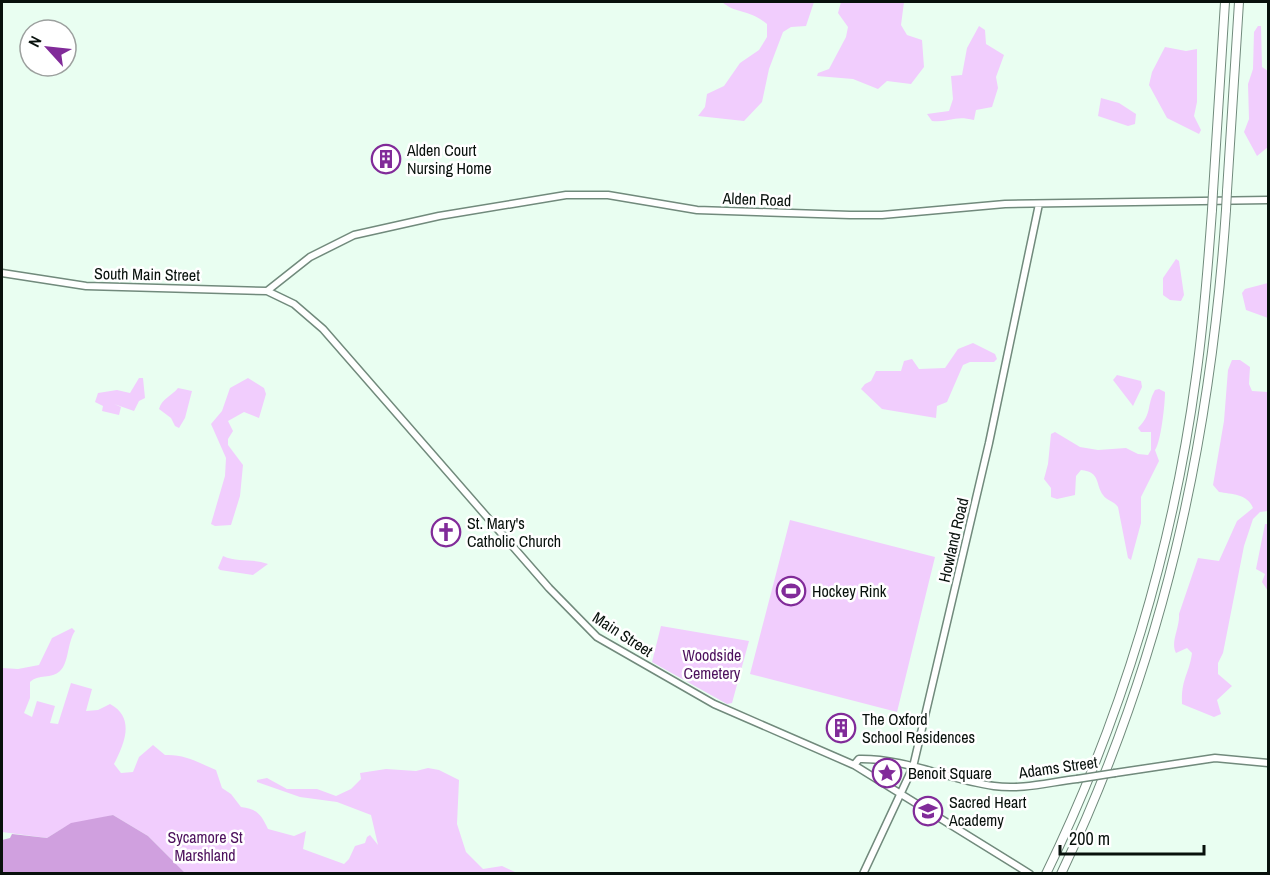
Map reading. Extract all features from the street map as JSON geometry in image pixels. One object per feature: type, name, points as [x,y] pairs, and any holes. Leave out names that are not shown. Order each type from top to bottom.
[{"type":"highway","points":[[1046,873],[1114,716],[1162,552],[1184,454],[1196,377],[1212,210],[1225,2]]},
{"type":"highway","points":[[1061,873],[1092,805],[1128,714],[1158,621],[1182,531],[1212,364],[1226,210],[1239,2]]},
{"type":"main road","name":"Alden Road","points":[[267,291],[310,256],[354,235],[454,214],[566,195],[608,195],[696,210],[842,214],[882,214],[974,206],[1269,200]]},
{"type":"main road","name":"Howland Road","points":[[863,873],[914,767],[990,443],[1039,204]]},
{"type":"main road","name":"South Main Street","points":[[2,273],[86,286],[267,291],[291,302]]},
{"type":"main road","name":"Main Street","points":[[291,302],[323,329],[589,630],[621,652],[714,704],[854,765],[1030,873]]},
{"type":"main road","name":"Adams Street","points":[[854,765],[859,759],[867,759],[914,767],[998,787],[1030,786],[1215,758],[1269,763]]},
{"type":"green space","points":[[722,2],[814,2],[806,26],[791,27],[783,32],[769,69],[762,102],[744,121],[698,116],[705,107],[707,94],[724,86],[740,63],[759,50],[767,37],[767,24]]},
{"type":"green space","points":[[841,2],[904,2],[901,25],[907,35],[922,40],[924,67],[911,84],[887,81],[878,89],[853,79],[817,76],[818,73],[829,69],[846,37],[848,27],[838,13]]},
{"type":"green space","points":[[979,26],[985,30],[986,44],[1004,55],[996,77],[998,88],[992,107],[976,110],[974,120],[961,118],[932,121],[927,114],[949,111],[953,99],[951,76],[962,75],[967,48]]},
{"type":"green space","points":[[1258,26],[1261,26],[1262,67],[1268,71],[1268,147],[1257,156],[1244,132],[1249,119],[1248,84],[1253,69],[1254,32]]},
{"type":"green space","points":[[1165,47],[1186,51],[1197,49],[1197,102],[1194,116],[1201,130],[1199,134],[1167,118],[1149,85],[1152,72]]},
{"type":"green space","points":[[1101,98],[1119,103],[1136,114],[1135,124],[1128,126],[1098,116]]},
{"type":"green space","points":[[1176,259],[1179,261],[1184,295],[1181,301],[1170,300],[1163,295],[1163,278]]},
{"type":"green space","points":[[1268,283],[1268,318],[1246,310],[1242,293],[1245,289]]},
{"type":"green space","points":[[973,343],[995,354],[997,359],[994,362],[970,362],[963,365],[947,402],[937,406],[936,418],[882,409],[861,389],[871,381],[876,371],[901,371],[904,361],[912,359],[919,369],[945,368],[958,349]]},
{"type":"green space","points":[[1232,360],[1240,360],[1250,367],[1249,384],[1252,391],[1268,392],[1268,511],[1260,512],[1253,519],[1244,546],[1223,653],[1218,663],[1218,674],[1232,686],[1217,700],[1221,714],[1214,717],[1182,704],[1184,682],[1192,653],[1187,648],[1176,653],[1174,644],[1179,614],[1198,558],[1219,561],[1237,521],[1253,508],[1251,503],[1243,497],[1219,492],[1213,485],[1224,421],[1228,370]]},
{"type":"green space","points":[[1117,375],[1141,381],[1142,387],[1133,406],[1113,380]]},
{"type":"green space","points":[[139,378],[143,378],[145,398],[139,401],[134,411],[114,404],[121,407],[119,415],[102,411],[103,406],[95,402],[98,393],[117,390],[130,393]]},
{"type":"green space","points":[[248,378],[264,388],[266,394],[259,418],[244,412],[228,421],[233,431],[228,439],[228,445],[243,465],[240,496],[231,525],[215,526],[211,524],[225,476],[226,458],[211,424],[222,411],[230,388]]},
{"type":"green space","points":[[178,388],[192,391],[185,418],[179,428],[159,409],[162,402]]},
{"type":"green space","points":[[1155,390],[1165,392],[1161,431],[1155,450],[1159,461],[1141,497],[1141,523],[1131,560],[1128,558],[1118,507],[1103,495],[1092,473],[1081,470],[1076,476],[1075,495],[1057,499],[1051,497],[1051,488],[1044,479],[1051,434],[1055,432],[1080,447],[1098,450],[1126,448],[1138,454],[1148,455],[1151,450],[1151,432],[1141,432],[1138,428],[1148,414]]},
{"type":"green space","points":[[790,520],[935,557],[897,712],[750,674]]},
{"type":"green space","points":[[1265,524],[1268,524],[1268,591],[1262,582],[1265,574],[1256,569]]},
{"type":"green space","points":[[223,556],[268,564],[253,575],[220,570],[218,568]]},
{"type":"green space","name":"Woodside Cemetery","points":[[661,626],[749,641],[732,703],[727,704],[652,662]]},
{"type":"green space","name":"Sycamore St Marshland","points":[[72,628],[75,631],[63,667],[53,675],[30,682],[30,698],[24,713],[32,717],[37,701],[55,706],[50,723],[58,724],[71,683],[92,689],[86,711],[98,710],[110,704],[123,716],[124,740],[114,764],[121,773],[133,772],[139,757],[153,745],[165,755],[185,757],[198,762],[216,770],[222,788],[231,794],[241,807],[258,813],[268,829],[294,836],[306,831],[303,849],[344,864],[355,846],[365,843],[370,835],[378,845],[371,815],[337,802],[300,797],[257,782],[257,780],[267,778],[287,789],[317,789],[336,796],[351,789],[361,779],[360,773],[386,769],[439,770],[459,780],[457,824],[466,852],[483,869],[502,866],[517,873],[185,873],[148,836],[113,815],[65,827],[47,838],[2,832],[2,668],[18,669],[39,665],[52,638]]},
{"type":"shaded area","points":[[113,815],[148,836],[185,873],[2,873],[2,840],[10,838],[12,834],[47,838],[71,823]]},
{"type":"place","name":"Alden Court Nursing Home","points":[[386,159]]},
{"type":"place","name":"St. Mary's Catholic Church","points":[[446,532]]},
{"type":"place","name":"Hockey Rink","points":[[791,591]]},
{"type":"place","name":"The Oxford School Residences","points":[[841,728]]},
{"type":"place","name":"Benoit Square","points":[[887,773]]},
{"type":"place","name":"Sacred Heart Academy","points":[[928,811]]}]
